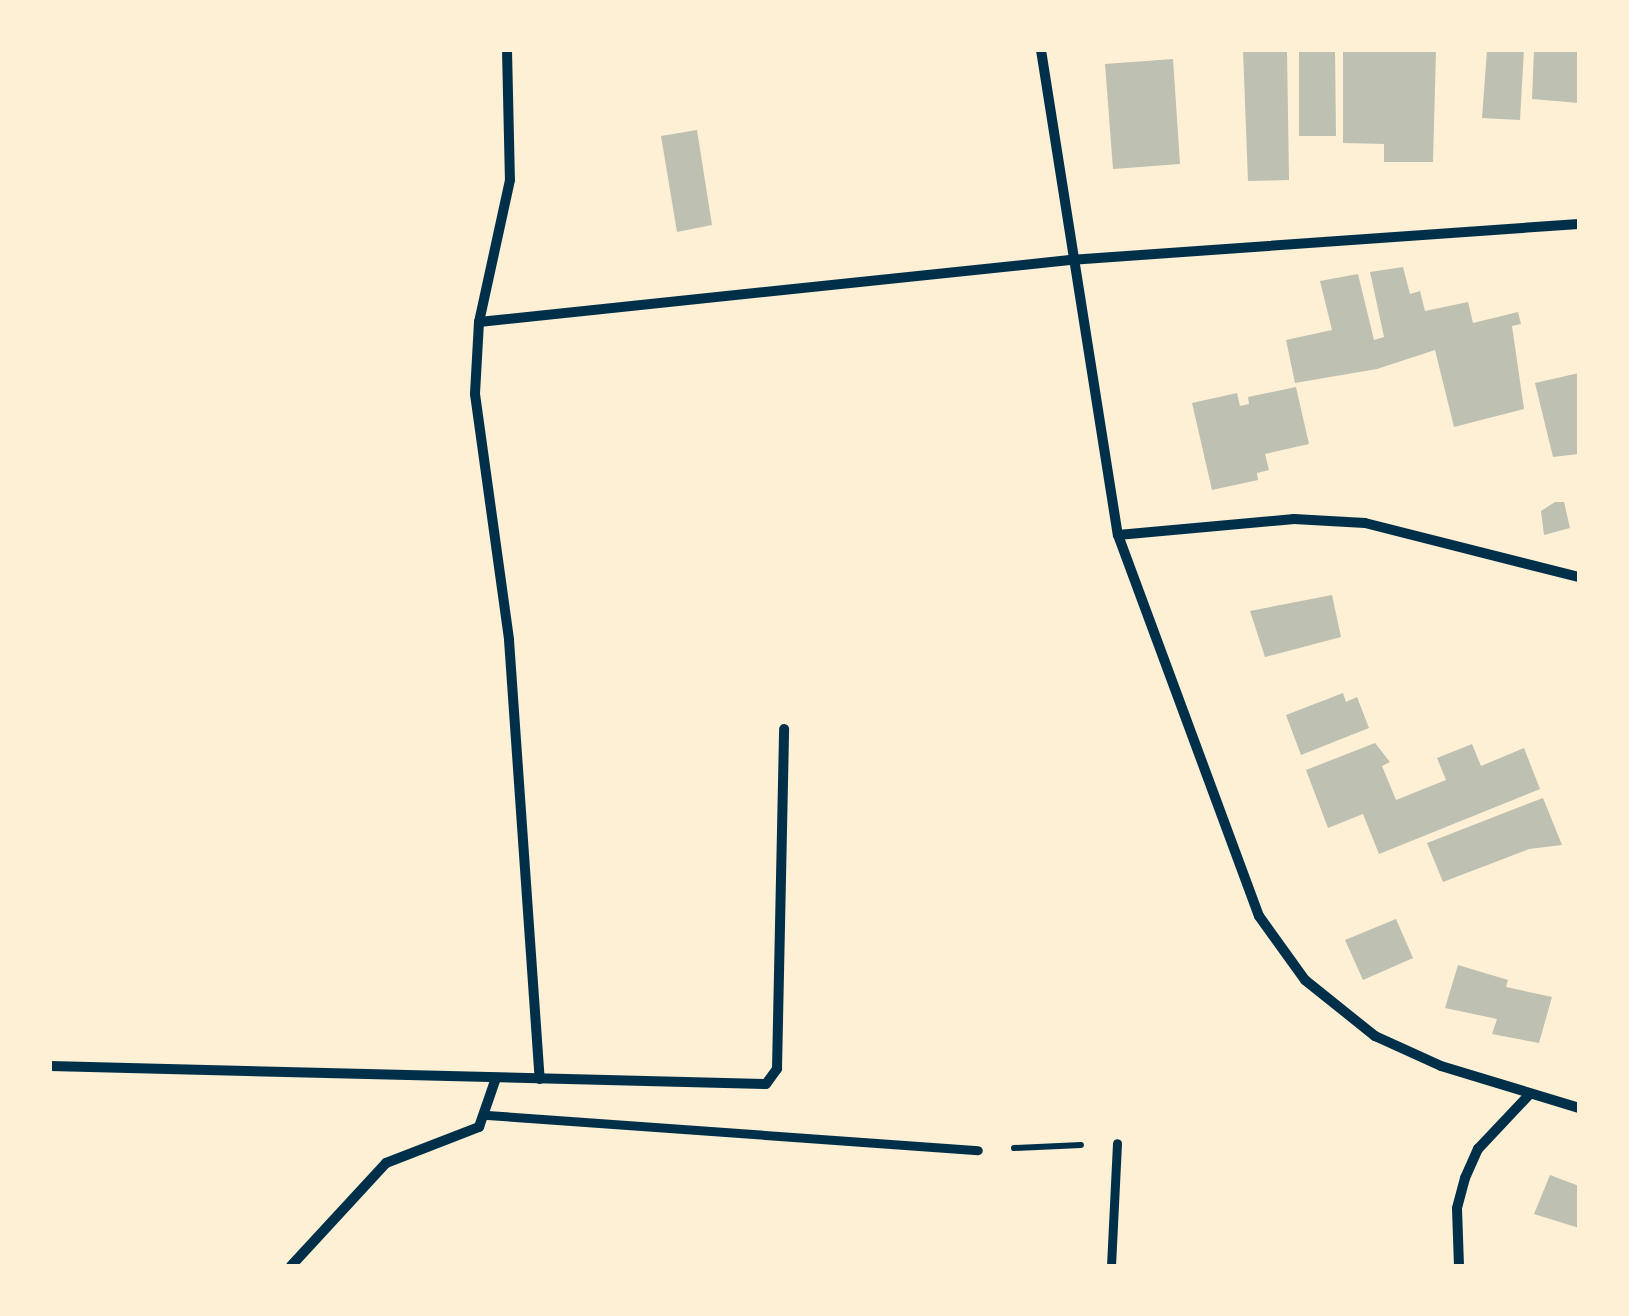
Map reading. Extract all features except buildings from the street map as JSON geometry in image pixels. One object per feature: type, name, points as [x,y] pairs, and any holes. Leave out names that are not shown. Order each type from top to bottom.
[{"type":"street","points":[[507,50],[510,180],[479,322],[475,394],[509,640],[540,1080]]},
{"type":"street","points":[[1040,50],[1070,260],[1118,535],[1259,916],[1305,980],[1376,1036],[1528,1096],[1579,1108]]},
{"type":"street","points":[[479,322],[1070,260],[1579,224]]},
{"type":"street","points":[[1118,535],[1294,519],[1364,523],[1579,577]]},
{"type":"street","points":[[50,1066],[759,1086],[773,1077],[784,729]]},
{"type":"street","points":[[291,1266],[386,1163],[467,1134],[487,1115],[496,1078]]},
{"type":"street","points":[[1459,1266],[1457,1208],[1465,1178],[1478,1149],[1528,1096]]},
{"type":"street","points":[[487,1115],[978,1150]]},
{"type":"street","points":[[1110,1266],[1117,1143]]},
{"type":"path","points":[[978,1150],[1117,1143]]}]
